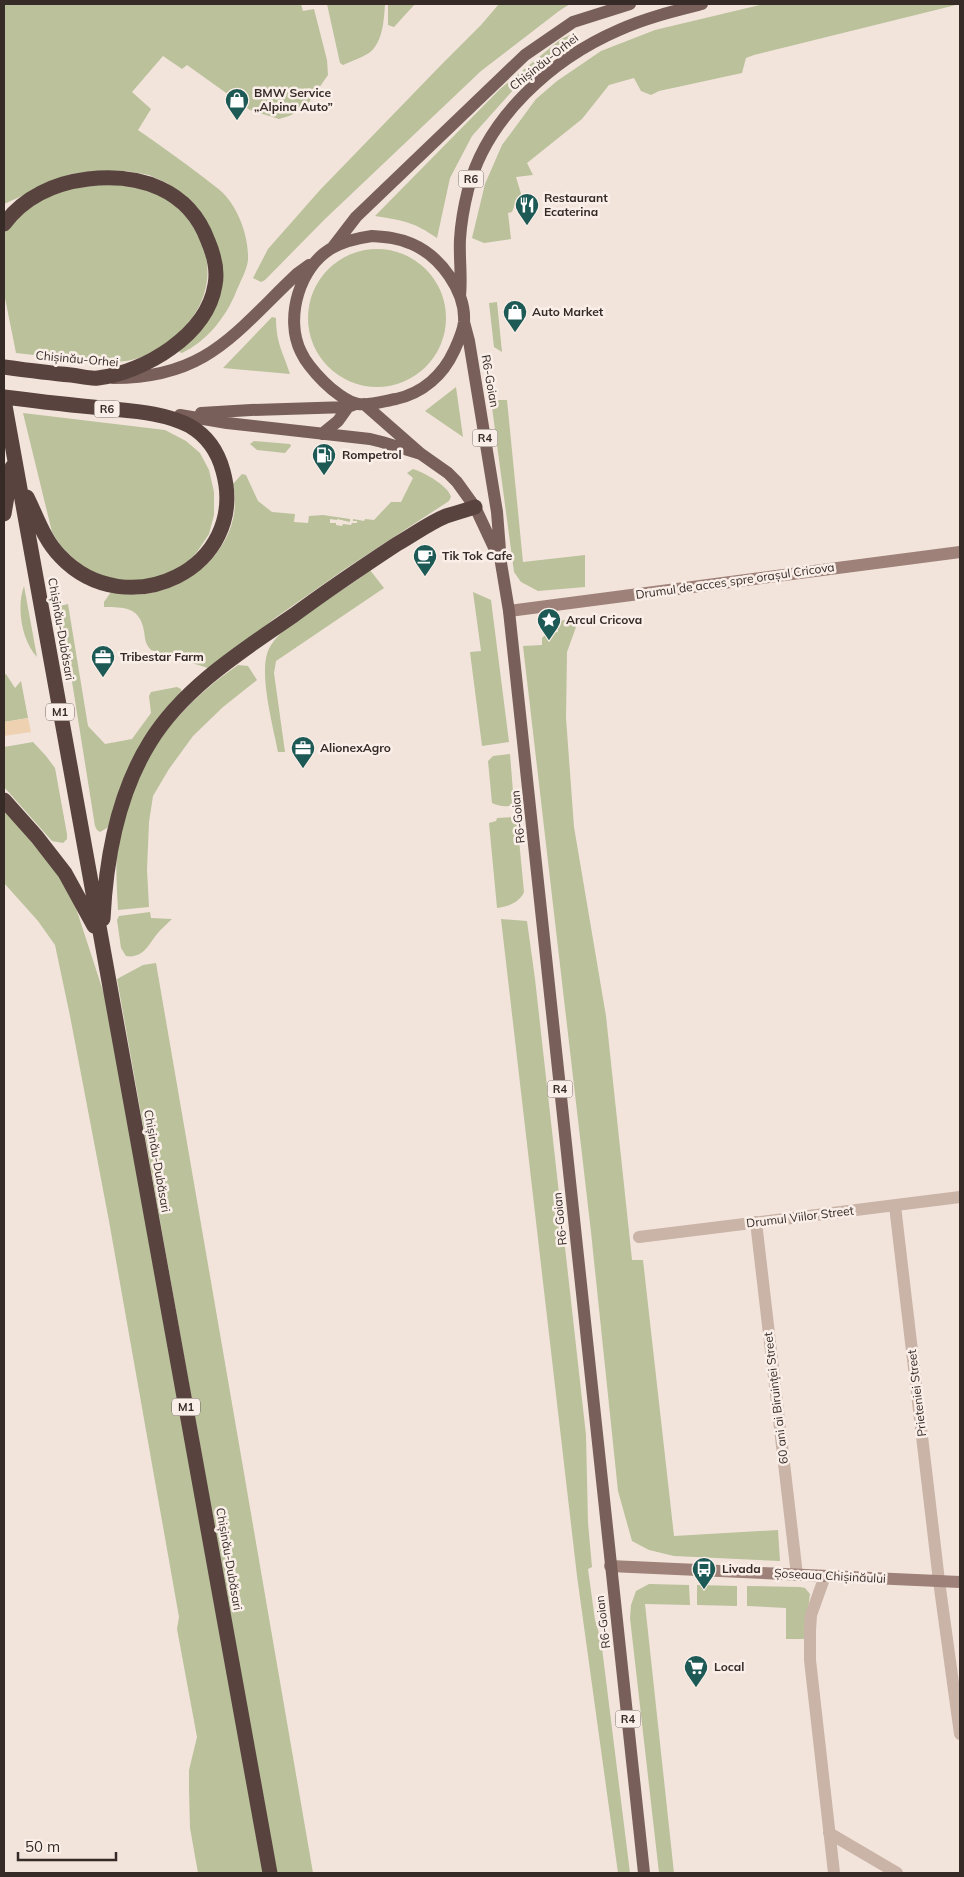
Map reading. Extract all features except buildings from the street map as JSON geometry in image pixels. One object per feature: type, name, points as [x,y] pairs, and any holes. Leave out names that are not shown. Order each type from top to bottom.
[{"type":"highway","points":[[4,224],[20,206],[47,189],[75,181],[120,178],[140,181],[160,188],[181,200],[205,231],[212,249],[216,272],[212,296],[199,321],[191,331],[167,352],[135,367],[97,378]]},
{"type":"highway","name":"Chișinău-Orhei","points":[[4,367],[97,378]]},
{"type":"highway","name":"R6","points":[[4,398],[156,414]]},
{"type":"highway","name":"M1","points":[[4,398],[13,454]]},
{"type":"highway","points":[[19,483],[48,541],[59,555],[78,572],[93,581],[111,586],[131,588],[163,583],[178,576],[208,552],[215,541],[224,522],[227,490],[221,464],[209,442],[189,426],[156,414]]},
{"type":"highway","points":[[4,514],[13,454]]},
{"type":"highway","name":"Chișinău-Dubăsari","points":[[13,454],[270,1873]]},
{"type":"highway","points":[[101,941],[109,859],[118,817],[141,759],[150,742],[167,718],[188,694],[234,658],[357,569],[446,516],[475,507]]},
{"type":"highway","points":[[4,800],[37,837],[65,873],[101,941]]},
{"type":"main road","name":"Chișinău-Orhei","points":[[333,247],[356,217],[525,55],[573,22],[630,4]]},
{"type":"main road","name":"Chișinău-Orhei","points":[[460,298],[462,278],[460,239],[467,191],[471,177],[486,144],[513,106],[554,69],[604,36],[646,19],[702,4]]},
{"type":"main road","name":"R6","points":[[180,415],[356,405],[402,398],[428,386],[448,363],[460,339],[464,322],[460,298],[444,268],[424,250],[399,239],[372,236],[358,238],[333,247],[318,259],[304,279],[299,293],[295,318],[300,351],[316,374],[328,386],[356,405]]},
{"type":"main road","name":"Chișinău-Orhei","points":[[97,378],[150,376],[166,373],[197,361],[223,344],[298,273],[318,259]]},
{"type":"main road","name":"R6-Goian","points":[[464,322],[469,341],[497,512],[501,563],[509,612],[644,1873]]},
{"type":"main road","points":[[322,434],[356,405]]},
{"type":"main road","name":"R6-Goian","points":[[356,405],[448,473],[475,507],[501,563]]},
{"type":"main road","points":[[156,414],[180,415],[226,423],[382,442],[421,454]]},
{"type":"street","name":"Drumul de acces spre orașul Cricova","points":[[509,612],[960,552]]},
{"type":"street","name":"Drumul Viilor Street","points":[[639,1237],[960,1197]]},
{"type":"street","name":"Prieteniei Street","points":[[895,1206],[939,1581],[960,1734]]},
{"type":"street","name":"60 ani ai Biruinței Street","points":[[756,1222],[797,1574]]},
{"type":"street","name":"Șoseaua Chișinăului","points":[[610,1566],[960,1582]]},
{"type":"street","points":[[825,1576],[811,1615],[810,1660],[834,1873]]},
{"type":"street","points":[[829,1833],[897,1873]]},
{"type":"green space","points":[[4,4],[301,4],[303,11],[314,9],[327,60],[328,75],[305,108],[289,116],[279,119],[250,110],[187,65],[182,69],[163,56],[132,92],[151,109],[138,130],[223,193],[238,215],[247,242],[248,260],[246,268],[227,310],[215,327],[200,342],[182,353],[179,352],[221,275],[220,253],[209,226],[192,203],[167,183],[149,175],[127,171],[96,171],[70,174],[4,204]]},
{"type":"green space","points":[[327,4],[385,4],[382,30],[374,49],[366,55],[343,65],[340,63]]},
{"type":"green space","points":[[388,4],[415,4],[394,27],[388,25]]},
{"type":"green space","points":[[499,4],[570,4],[481,71],[324,220],[265,280],[261,282],[253,278],[268,249],[320,190],[481,25]]},
{"type":"green space","points":[[764,4],[960,4],[754,55],[746,58],[742,73],[659,91],[651,95],[641,91],[634,78],[609,85],[582,119],[527,163],[533,175],[516,177],[522,197],[516,201],[512,212],[508,213],[511,239],[484,243],[472,238],[485,184],[502,145],[536,99],[557,81],[601,51],[655,30]]},
{"type":"green space","points":[[570,35],[575,42],[514,89],[472,136],[450,178],[437,238],[408,222],[375,216],[500,89],[561,39]]},
{"type":"green space","points":[[109,183],[143,189],[159,195],[173,204],[188,219],[199,236],[208,271],[199,307],[188,323],[163,346],[132,360],[84,360],[16,353],[4,293],[4,235],[9,224],[42,198],[62,190]]},
{"type":"green space","points":[[377,249],[403,254],[426,269],[441,292],[446,318],[441,344],[426,367],[403,382],[377,387],[351,382],[328,367],[313,344],[308,318],[313,292],[328,269],[351,254]]},
{"type":"green space","points":[[497,302],[502,352],[494,347],[489,303]]},
{"type":"green space","points":[[272,317],[276,318],[279,341],[290,374],[223,368]]},
{"type":"green space","points":[[456,387],[463,437],[425,411]]},
{"type":"green space","points":[[491,400],[507,400],[523,562],[585,555],[585,587],[538,591],[521,582],[514,572]]},
{"type":"green space","points":[[23,413],[165,430],[186,441],[200,453],[209,470],[214,492],[214,515],[209,534],[197,552],[184,566],[155,580],[119,583],[87,570],[62,548],[52,532]]},
{"type":"green space","points":[[254,441],[290,444],[291,446],[285,453],[257,450],[250,444]]},
{"type":"green space","points":[[413,469],[429,476],[446,488],[451,497],[449,501],[345,569],[275,618],[211,669],[151,650],[146,641],[142,623],[135,613],[124,608],[104,607],[104,602],[111,592],[135,595],[159,591],[181,583],[201,569],[218,552],[229,531],[235,509],[233,484],[242,474],[246,475],[258,501],[272,512],[295,514],[294,522],[308,523],[309,516],[323,515],[350,519],[350,522],[330,519],[330,523],[342,526],[343,524],[351,525],[352,523],[357,523],[353,519],[374,520],[391,502],[401,502],[413,478],[407,473]]},
{"type":"green space","points":[[370,570],[384,588],[276,661],[274,673],[285,752],[278,752],[265,676],[265,664],[271,645],[299,618]]},
{"type":"green space","points":[[24,586],[37,657],[28,642],[22,624],[21,604]]},
{"type":"green space","points":[[473,592],[491,600],[509,742],[482,746],[470,652],[481,651]]},
{"type":"green space","points":[[68,604],[88,726],[105,744],[132,739],[151,713],[149,696],[151,692],[177,687],[181,689],[182,695],[107,828],[100,832],[95,826],[60,606]]},
{"type":"green space","points":[[580,616],[567,652],[566,718],[574,827],[606,1016],[632,1260],[643,1260],[674,1536],[778,1530],[780,1561],[674,1556],[649,1550],[632,1541],[618,1491],[591,1232],[523,646],[542,645],[542,638],[546,634],[558,632],[557,622]]},
{"type":"green space","points":[[238,665],[248,666],[257,680],[223,707],[193,736],[169,769],[153,796],[149,822],[147,870],[149,907],[118,910],[116,869],[118,845],[132,790],[144,765],[158,742],[175,721],[215,682]]},
{"type":"green space","points":[[6,674],[15,688],[21,681],[28,718],[4,722],[4,675]]},
{"type":"green space","points":[[33,742],[55,768],[67,834],[67,839],[63,843],[52,841],[4,787],[4,747]]},
{"type":"green space","points":[[510,754],[514,804],[500,806],[492,803],[488,761],[493,756]]},
{"type":"green space","points":[[4,809],[62,879],[74,902],[105,997],[264,1873],[198,1873],[190,1828],[189,1790],[189,1770],[197,1737],[177,1629],[179,1617],[109,1221],[55,945],[38,921],[4,883]]},
{"type":"green space","points":[[514,817],[517,819],[524,892],[520,899],[497,908],[489,823],[496,821],[497,818]]},
{"type":"green space","points":[[150,912],[151,918],[172,919],[141,953],[126,956],[121,948],[117,920],[119,916]]},
{"type":"green space","points":[[501,919],[527,921],[535,979],[586,1435],[588,1523],[592,1567],[588,1569],[595,1620],[601,1640],[630,1873],[618,1873],[577,1576]]},
{"type":"green space","points":[[156,963],[313,1873],[276,1873],[117,979],[143,965]]},
{"type":"green space","points":[[649,1584],[689,1585],[690,1605],[645,1604],[674,1873],[659,1873],[630,1618],[631,1605],[636,1591]]},
{"type":"green space","points":[[697,1585],[737,1586],[737,1606],[697,1605]]},
{"type":"green space","points":[[747,1586],[805,1588],[810,1594],[804,1639],[786,1639],[786,1608],[747,1606]]},
{"type":"sand","points":[[28,718],[31,732],[4,736],[4,722]]},
{"type":"place","name":"BMW Service „Alpina Auto”","points":[[237,121]]},
{"type":"place","name":"Restaurant Ecaterina","points":[[527,226]]},
{"type":"place","name":"Auto Market","points":[[515,333]]},
{"type":"place","name":"Rompetrol","points":[[324,476]]},
{"type":"place","name":"Tik Tok Cafe","points":[[425,577]]},
{"type":"place","name":"Arcul Cricova","points":[[549,641]]},
{"type":"place","name":"Tribestar Farm","points":[[103,678]]},
{"type":"place","name":"AlionexAgro","points":[[303,769]]},
{"type":"place","name":"Livada","points":[[704,1590]]},
{"type":"place","name":"Local","points":[[696,1688]]}]
